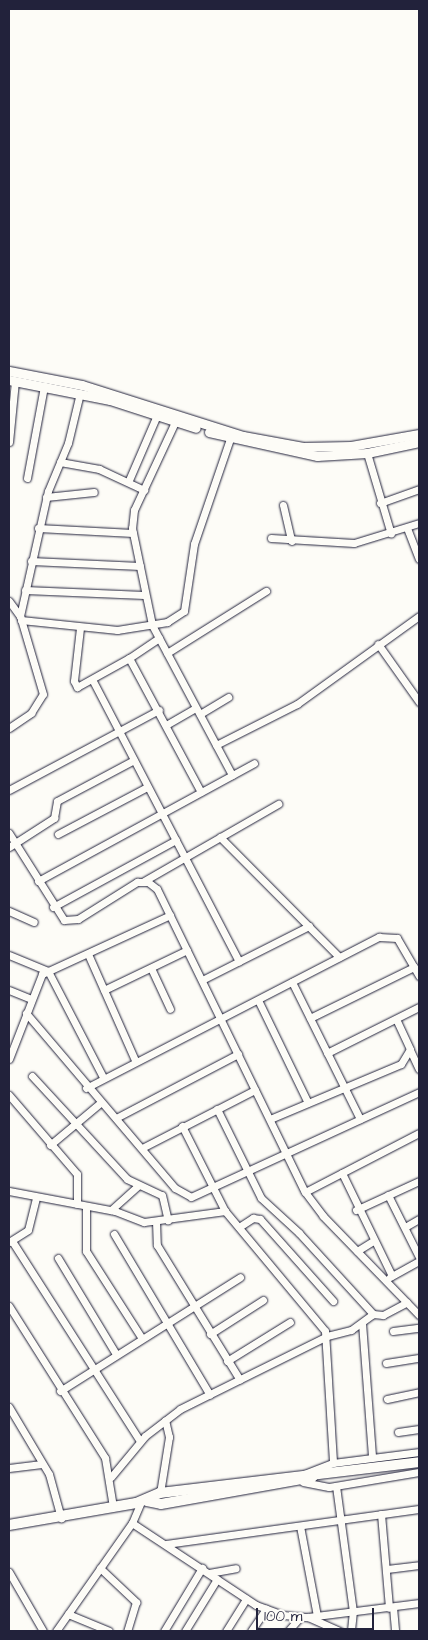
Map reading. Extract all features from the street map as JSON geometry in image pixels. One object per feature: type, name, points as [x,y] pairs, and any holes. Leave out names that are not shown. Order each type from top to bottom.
[{"type":"main road","points":[[9,371],[82,385],[243,436],[302,447],[351,446],[419,434]]},
{"type":"main road","points":[[12,380],[80,393],[157,415],[230,439],[317,456],[367,453],[419,442]]},
{"type":"main road","points":[[9,1525],[61,1518],[144,1501],[160,1493],[311,1477],[419,1462]]},
{"type":"main road","points":[[144,1501],[161,1504],[311,1477]]},
{"type":"street","points":[[9,442],[12,380]]},
{"type":"street","points":[[27,478],[44,386]]},
{"type":"street","points":[[21,618],[25,590],[46,497],[60,462],[80,393]]},
{"type":"street","points":[[129,480],[157,415]]},
{"type":"street","points":[[175,422],[133,514],[133,533],[144,595],[152,625],[232,775]]},
{"type":"street","points":[[21,618],[80,628],[152,625],[168,622],[186,607],[185,592],[194,544],[230,439]]},
{"type":"street","points":[[367,453],[391,534]]},
{"type":"street","points":[[60,462],[129,480],[144,490]]},
{"type":"street","points":[[380,502],[419,489]]},
{"type":"street","points":[[46,497],[94,492]]},
{"type":"street","points":[[283,504],[291,541]]},
{"type":"street","points":[[271,538],[291,541],[354,542],[391,534],[419,523]]},
{"type":"street","points":[[38,528],[133,533]]},
{"type":"street","points":[[407,528],[419,559]]},
{"type":"street","points":[[31,561],[140,566]]},
{"type":"street","points":[[25,590],[144,595]]},
{"type":"street","points":[[167,653],[266,591]]},
{"type":"street","points":[[9,601],[21,618],[43,694],[31,713],[9,728]]},
{"type":"street","points":[[216,745],[297,704],[419,616]]},
{"type":"street","points":[[80,628],[74,684],[93,681],[159,638]]},
{"type":"street","points":[[378,644],[419,702]]},
{"type":"street","points":[[129,658],[159,710],[201,792]]},
{"type":"street","points":[[93,681],[239,961]]},
{"type":"street","points":[[166,725],[228,697]]},
{"type":"street","points":[[9,790],[159,710]]},
{"type":"street","points":[[12,845],[54,818],[57,801],[134,760]]},
{"type":"street","points":[[38,881],[254,763]]},
{"type":"street","points":[[58,834],[147,787]]},
{"type":"street","points":[[9,833],[12,845],[38,881],[61,918],[74,921],[278,804]]},
{"type":"street","points":[[220,837],[339,957]]},
{"type":"street","points":[[53,907],[176,840]]},
{"type":"street","points":[[144,881],[157,889],[305,1192],[357,1251],[389,1278],[419,1315]]},
{"type":"street","points":[[9,911],[34,922]]},
{"type":"street","points":[[9,1059],[39,979],[48,971],[170,915]]},
{"type":"street","points":[[202,980],[309,926]]},
{"type":"street","points":[[86,1088],[135,1060],[258,1000],[339,957],[391,935],[401,942],[419,976]]},
{"type":"street","points":[[104,990],[187,950]]},
{"type":"street","points":[[88,954],[135,1060]]},
{"type":"street","points":[[9,955],[48,971],[103,1077]]},
{"type":"street","points":[[310,1018],[414,967]]},
{"type":"street","points":[[151,968],[170,1009]]},
{"type":"street","points":[[292,982],[360,1119]]},
{"type":"street","points":[[9,990],[31,999]]},
{"type":"street","points":[[258,1000],[308,1103]]},
{"type":"street","points":[[327,1053],[419,1007]]},
{"type":"street","points":[[26,1013],[86,1088],[116,1118],[180,1192],[198,1196],[419,1092]]},
{"type":"street","points":[[396,1019],[419,1069]]},
{"type":"street","points":[[9,1034],[17,1037]]},
{"type":"street","points":[[270,1119],[401,1064],[410,1049]]},
{"type":"street","points":[[116,1118],[238,1054]]},
{"type":"street","points":[[32,1076],[138,1186],[162,1195],[168,1220]]},
{"type":"street","points":[[142,1148],[255,1090]]},
{"type":"street","points":[[9,1094],[76,1174],[78,1204]]},
{"type":"street","points":[[50,1144],[100,1103]]},
{"type":"street","points":[[217,1109],[261,1198],[300,1233],[372,1314],[382,1315],[407,1302]]},
{"type":"street","points":[[182,1126],[225,1212],[327,1336],[333,1463]]},
{"type":"street","points":[[305,1192],[419,1133]]},
{"type":"street","points":[[342,1173],[356,1210],[373,1241],[389,1278]]},
{"type":"street","points":[[356,1210],[419,1181]]},
{"type":"street","points":[[111,1210],[138,1186]]},
{"type":"street","points":[[9,1191],[36,1198],[111,1210],[138,1221],[168,1220],[225,1212]]},
{"type":"street","points":[[388,1195],[419,1257]]},
{"type":"street","points":[[36,1198],[28,1230],[10,1242],[140,1442]]},
{"type":"street","points":[[86,1206],[86,1251],[142,1337]]},
{"type":"street","points":[[239,1227],[252,1218],[260,1219],[333,1301]]},
{"type":"street","points":[[404,1227],[419,1219]]},
{"type":"street","points":[[156,1221],[156,1245],[192,1306],[240,1380]]},
{"type":"street","points":[[114,1234],[210,1395]]},
{"type":"street","points":[[357,1251],[373,1241]]},
{"type":"street","points":[[58,1258],[116,1354]]},
{"type":"street","points":[[389,1278],[419,1260]]},
{"type":"street","points":[[60,1391],[167,1321],[240,1277]]},
{"type":"street","points":[[210,1334],[262,1300]]},
{"type":"street","points":[[9,1306],[60,1391],[105,1458],[111,1477],[113,1507]]},
{"type":"street","points":[[111,1477],[140,1442],[165,1420],[327,1336],[362,1323],[372,1314]]},
{"type":"street","points":[[227,1361],[290,1322]]},
{"type":"street","points":[[362,1323],[372,1457]]},
{"type":"street","points":[[393,1331],[419,1328]]},
{"type":"street","points":[[386,1363],[419,1358]]},
{"type":"street","points":[[387,1399],[419,1392]]},
{"type":"street","points":[[9,1407],[52,1481],[61,1518]]},
{"type":"street","points":[[160,1493],[169,1437],[165,1420]]},
{"type":"street","points":[[398,1432],[419,1429]]},
{"type":"street","points":[[311,1477],[333,1463],[419,1452]]},
{"type":"street","points":[[9,1468],[42,1464]]},
{"type":"street","points":[[311,1477],[336,1486],[419,1472]]},
{"type":"street","points":[[336,1486],[353,1612],[351,1631]]},
{"type":"street","points":[[56,1631],[132,1523],[144,1501]]},
{"type":"street","points":[[166,1544],[419,1509]]},
{"type":"street","points":[[381,1514],[395,1631]]},
{"type":"street","points":[[132,1523],[246,1599],[266,1609],[304,1617],[337,1631]]},
{"type":"street","points":[[300,1526],[317,1616]]},
{"type":"street","points":[[387,1569],[419,1565]]},
{"type":"street","points":[[100,1568],[136,1602],[126,1631]]},
{"type":"street","points":[[164,1631],[202,1568]]},
{"type":"street","points":[[209,1573],[236,1568]]},
{"type":"street","points":[[9,1572],[43,1631]]},
{"type":"street","points":[[186,1631],[217,1579]]},
{"type":"street","points":[[226,1631],[246,1599]]},
{"type":"street","points":[[288,1631],[304,1617],[419,1604]]},
{"type":"street","points":[[251,1631],[266,1609]]},
{"type":"street","points":[[68,1614],[109,1631]]}]
